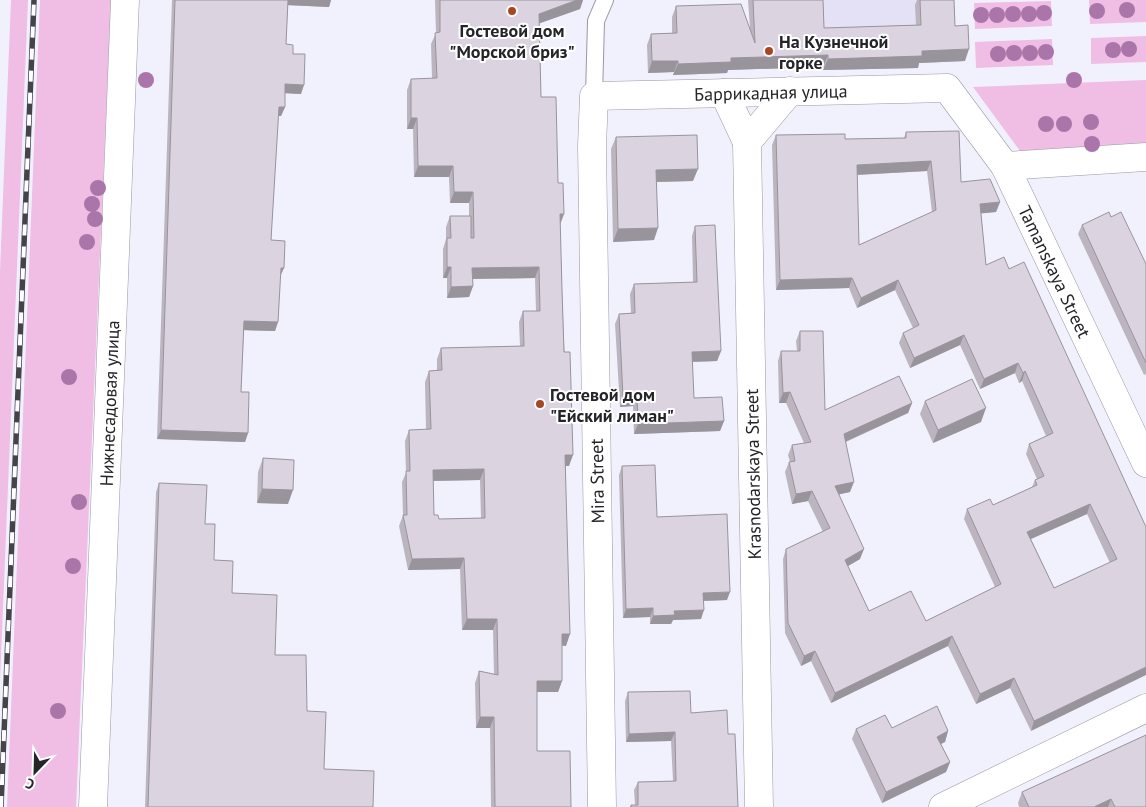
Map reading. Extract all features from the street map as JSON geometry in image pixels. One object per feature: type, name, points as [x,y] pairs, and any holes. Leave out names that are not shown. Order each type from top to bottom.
[{"type":"street","name":"Нижнесадовая улица","points":[[93,807],[125,0]]},
{"type":"street","name":"Баррикадная улица","points":[[594,96],[947,88]]},
{"type":"street","name":"Tamanskaya Street","points":[[947,88],[1005,166],[1146,463]]},
{"type":"street","points":[[747,142],[790,92]]},
{"type":"street","name":"Krasnodarskaya Street","points":[[724,93],[747,142],[760,807]]},
{"type":"street","name":"Mira Street","points":[[594,96],[592,146],[602,807]]},
{"type":"street","points":[[1005,166],[1146,158]]},
{"type":"street","points":[[943,807],[1146,708]]},
{"type":"lane","points":[[594,96],[596,21],[605,0]]},
{"type":"shaded area","points":[[11,0],[28,0],[0,681],[0,271]]},
{"type":"shaded area","points":[[40,0],[111,0],[76,807],[7,807]]},
{"type":"shaded area","points":[[818,0],[949,0],[917,62],[918,68],[821,70]]},
{"type":"shaded area","points":[[1089,0],[1146,0],[1146,22],[1090,24]]},
{"type":"shaded area","points":[[1051,1],[1052,26],[975,29],[974,3]]},
{"type":"shaded area","points":[[1146,36],[1146,62],[1091,64],[1091,38]]},
{"type":"shaded area","points":[[1052,39],[1053,65],[976,68],[975,42]]},
{"type":"shaded area","points":[[1146,80],[1146,151],[1026,159],[973,87]]},
{"type":"building","points":[[175,0],[288,0],[286,44],[293,45],[293,54],[305,54],[304,85],[285,84],[285,107],[279,107],[271,240],[285,241],[284,268],[281,268],[278,322],[244,321],[241,392],[249,392],[248,433],[161,430]]},
{"type":"building","points":[[440,0],[577,0],[539,14],[541,97],[556,97],[558,183],[563,183],[564,214],[560,214],[564,352],[570,352],[573,455],[565,455],[570,634],[562,634],[562,681],[537,681],[537,751],[570,751],[571,807],[495,807],[494,717],[480,717],[479,671],[498,675],[497,619],[467,619],[464,558],[412,559],[403,515],[407,515],[406,471],[410,471],[409,430],[431,429],[429,371],[442,370],[441,348],[524,346],[523,311],[540,311],[539,267],[472,268],[473,286],[451,287],[451,267],[447,267],[447,238],[451,238],[450,216],[471,216],[471,238],[474,238],[473,192],[454,192],[453,166],[418,166],[417,118],[411,118],[411,79],[437,78],[435,33],[440,32]],"holes":[[[484,469],[485,518],[439,519],[438,515],[434,515],[433,470]]]},
{"type":"building","points":[[753,0],[823,0],[824,28],[921,25],[920,0],[954,0],[955,26],[968,25],[969,49],[922,51],[922,56],[828,59],[828,55],[731,58],[731,62],[678,64],[678,61],[652,61],[651,34],[677,33],[676,6],[741,4],[755,43]]},
{"type":"building","points":[[959,131],[961,182],[990,179],[1000,202],[980,204],[986,265],[1004,257],[1009,269],[1024,262],[1146,527],[1146,667],[1034,721],[1014,678],[980,694],[952,636],[835,693],[815,651],[804,656],[788,623],[786,549],[830,528],[812,491],[796,494],[789,462],[795,461],[792,445],[811,442],[790,392],[783,393],[781,351],[800,351],[800,331],[823,331],[825,410],[899,376],[912,403],[844,434],[854,482],[835,486],[864,549],[845,560],[869,611],[911,591],[926,621],[1001,584],[967,509],[990,499],[993,505],[1037,485],[1035,480],[1044,476],[1029,444],[1053,433],[1025,371],[1023,373],[1018,363],[984,379],[964,335],[914,358],[903,333],[919,325],[898,280],[861,298],[852,278],[780,280],[776,135],[845,134],[845,139],[906,138],[906,132]],"holes":[[[931,161],[936,210],[859,245],[857,165]],[[1090,504],[1117,559],[1054,588],[1027,532]]]},
{"type":"building","points":[[697,135],[698,169],[656,170],[658,228],[618,229],[616,137]]},
{"type":"building","points":[[1109,212],[1111,217],[1121,212],[1146,264],[1146,363],[1082,225]]},
{"type":"building","points":[[715,225],[721,351],[692,352],[694,398],[722,397],[724,421],[638,424],[637,396],[623,397],[619,314],[635,313],[634,284],[697,282],[695,226]]},
{"type":"building","points":[[972,379],[986,408],[938,430],[925,401]]},
{"type":"building","points":[[263,458],[294,460],[293,490],[262,489]]},
{"type":"building","points":[[655,465],[657,517],[727,514],[730,592],[703,593],[704,610],[674,611],[675,615],[653,616],[653,608],[626,609],[622,466]]},
{"type":"building","points":[[159,483],[207,485],[205,524],[215,524],[214,560],[233,561],[232,593],[277,595],[275,655],[306,655],[307,711],[326,712],[324,769],[374,771],[373,807],[148,807]]},
{"type":"building","points":[[690,691],[691,713],[727,710],[728,734],[735,734],[738,807],[631,807],[631,805],[638,805],[638,782],[676,781],[675,732],[629,734],[628,692]]},
{"type":"building","points":[[937,706],[948,731],[937,737],[950,762],[886,792],[856,729],[885,715],[892,728]]},
{"type":"building","points":[[1146,735],[1146,807],[1115,807],[1111,799],[1094,807],[1029,807],[1022,792]]},
{"type":"railway","points":[[1,807],[34,0]]},
{"type":"place","name":"Гостевой дом \"Морской бриз\"","points":[[512,11]]},
{"type":"place","name":"На Кузнечной горке","points":[[769,51]]},
{"type":"place","name":"Гостевой дом \"Ейский лиман\"","points":[[540,404]]}]
